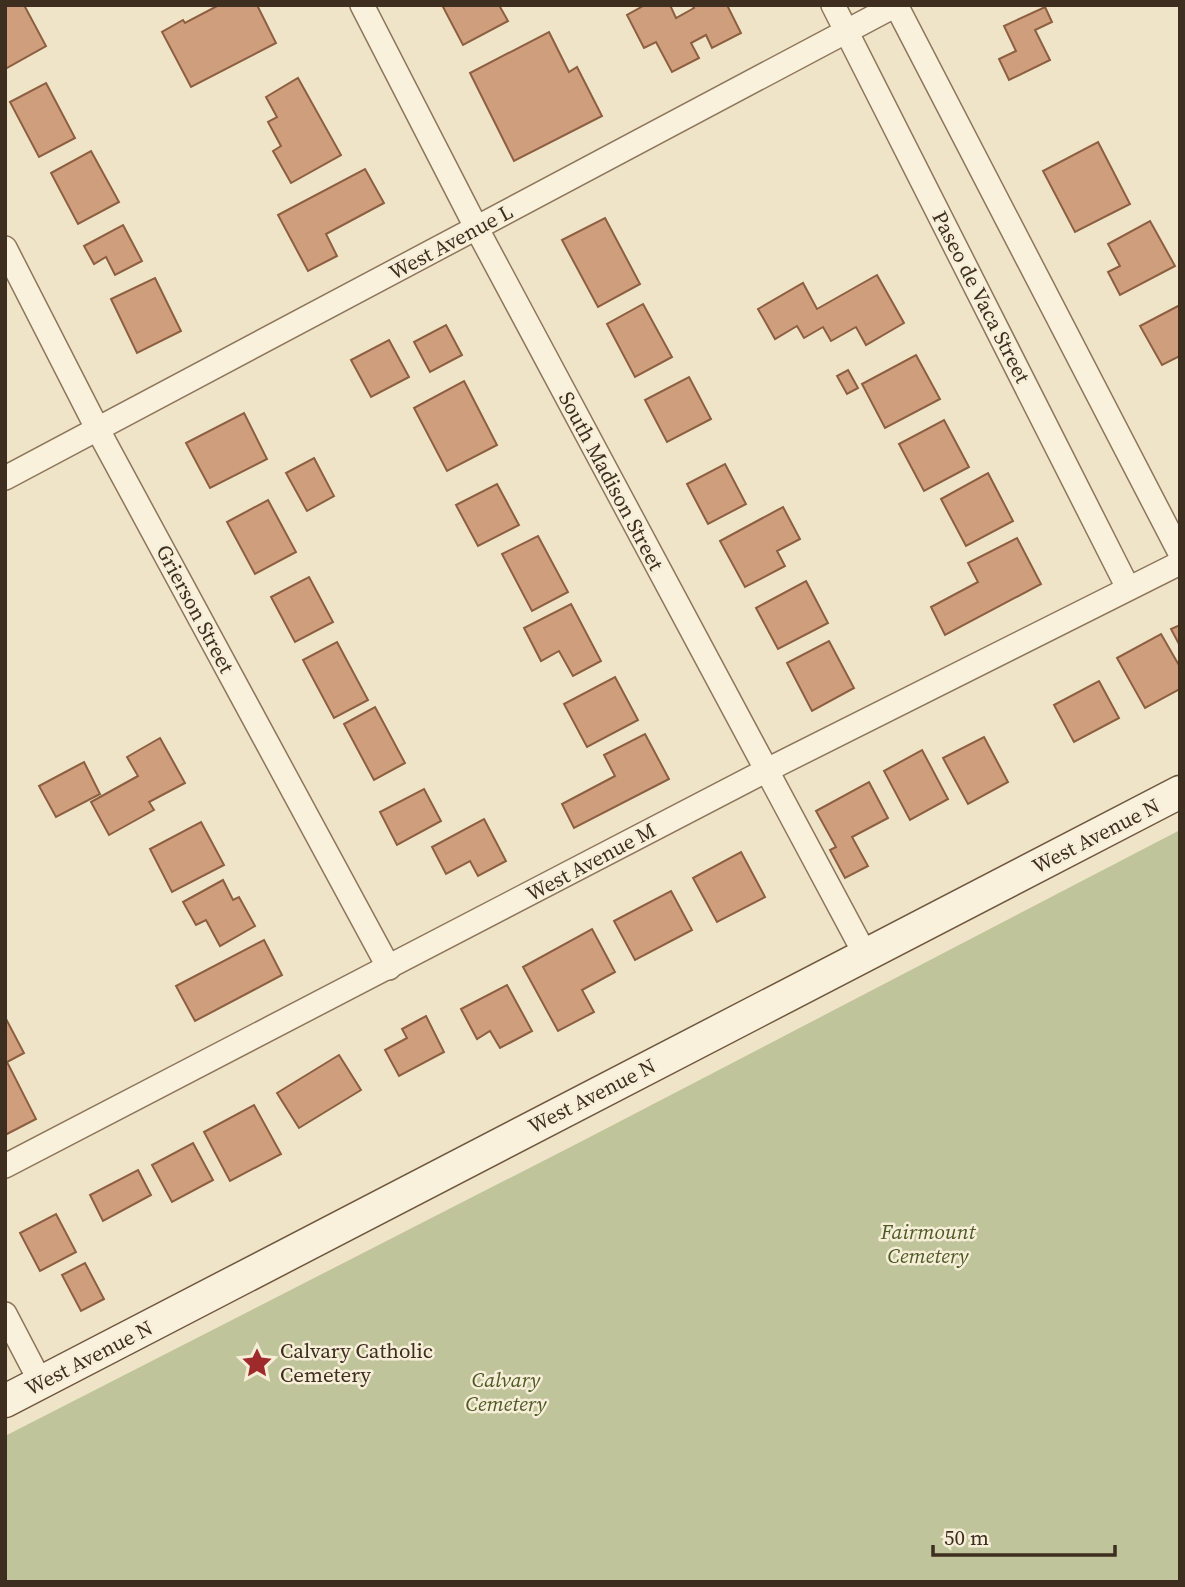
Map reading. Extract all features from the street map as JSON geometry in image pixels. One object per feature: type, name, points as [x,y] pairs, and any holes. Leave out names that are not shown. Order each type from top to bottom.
[{"type":"main road","name":"West Avenue N","points":[[5,1401],[1180,792]]},
{"type":"street","name":"South Madison Street","points":[[362,5],[477,229],[865,954]]},
{"type":"street","name":"Paseo de Vaca Street","points":[[832,5],[1128,588]]},
{"type":"street","name":"West Avenue L","points":[[5,478],[896,5]]},
{"type":"street","points":[[896,5],[1180,553]]},
{"type":"street","name":"Grierson Street","points":[[5,248],[98,430],[389,968]]},
{"type":"street","name":"West Avenue M","points":[[5,1166],[765,771],[1180,563]]},
{"type":"street","points":[[5,1314],[41,1383]]},
{"type":"green space","points":[[1180,830],[1180,1582],[5,1582],[5,1436],[588,1138]]},
{"type":"building","points":[[5,5],[24,5],[46,46],[5,69]]},
{"type":"building","points":[[219,5],[257,5],[276,43],[191,87],[162,32]]},
{"type":"building","points":[[442,5],[499,5],[508,21],[463,45]]},
{"type":"building","points":[[645,5],[670,5],[676,18],[694,8],[692,5],[727,5],[741,33],[712,48],[706,35],[691,43],[699,58],[672,72],[656,42],[644,48],[627,15]]},
{"type":"building","points":[[1045,7],[1052,22],[1035,30],[1050,60],[1009,80],[999,59],[1016,51],[1004,26]]},
{"type":"building","points":[[549,32],[569,72],[577,67],[602,116],[514,161],[470,73]]},
{"type":"building","points":[[298,78],[341,155],[291,183],[273,151],[281,146],[268,122],[277,117],[266,97]]},
{"type":"building","points":[[46,83],[75,138],[39,157],[10,102]]},
{"type":"building","points":[[1098,142],[1130,204],[1075,232],[1043,171]]},
{"type":"building","points":[[91,151],[119,202],[78,224],[51,173]]},
{"type":"building","points":[[365,169],[384,203],[326,234],[337,256],[308,271],[278,215]]},
{"type":"building","points":[[605,218],[640,284],[598,307],[562,240]]},
{"type":"building","points":[[1150,221],[1175,266],[1120,295],[1108,272],[1120,266],[1108,244]]},
{"type":"building","points":[[123,225],[142,261],[115,275],[106,257],[94,264],[84,246]]},
{"type":"building","points":[[877,275],[904,323],[866,345],[856,327],[831,341],[823,327],[804,338],[797,326],[775,339],[758,309],[803,283],[817,309]]},
{"type":"building","points":[[155,278],[181,331],[137,353],[111,299]]},
{"type":"building","points":[[643,304],[672,357],[635,377],[607,324]]},
{"type":"building","points":[[1180,305],[1180,356],[1162,365],[1140,326]]},
{"type":"building","points":[[446,325],[462,355],[430,372],[414,342]]},
{"type":"building","points":[[389,340],[409,377],[371,397],[351,360]]},
{"type":"building","points":[[916,355],[940,399],[885,428],[862,384]]},
{"type":"building","points":[[848,370],[858,388],[847,394],[837,376]]},
{"type":"building","points":[[689,377],[711,419],[667,442],[645,400]]},
{"type":"building","points":[[464,381],[497,445],[447,471],[414,408]]},
{"type":"building","points":[[244,413],[267,459],[210,488],[186,443]]},
{"type":"building","points":[[944,420],[969,467],[924,491],[899,444]]},
{"type":"building","points":[[314,458],[334,496],[307,511],[286,473]]},
{"type":"building","points":[[725,464],[746,504],[708,524],[687,484]]},
{"type":"building","points":[[988,473],[1013,521],[966,546],[941,499]]},
{"type":"building","points":[[497,484],[519,525],[478,546],[456,505]]},
{"type":"building","points":[[268,500],[296,552],[255,574],[227,522]]},
{"type":"building","points":[[783,507],[800,539],[777,551],[785,566],[745,587],[720,541]]},
{"type":"building","points":[[538,536],[568,592],[532,611],[502,554]]},
{"type":"building","points":[[1017,538],[1041,584],[945,635],[931,607],[978,582],[968,563]]},
{"type":"building","points":[[309,577],[333,622],[295,642],[271,597]]},
{"type":"building","points":[[806,581],[828,623],[778,649],[756,608]]},
{"type":"building","points":[[571,604],[601,661],[573,676],[559,651],[541,661],[524,628]]},
{"type":"building","points":[[1180,625],[1180,646],[1171,629]]},
{"type":"building","points":[[1161,634],[1180,667],[1180,689],[1145,708],[1117,658]]},
{"type":"building","points":[[829,641],[854,688],[812,711],[787,663]]},
{"type":"building","points":[[337,642],[368,700],[334,718],[303,660]]},
{"type":"building","points":[[615,677],[638,720],[587,747],[564,704]]},
{"type":"building","points":[[1099,681],[1119,718],[1074,742],[1054,705]]},
{"type":"building","points":[[375,707],[405,763],[374,780],[344,724]]},
{"type":"building","points":[[645,734],[669,779],[574,828],[562,804],[615,776],[604,755]]},
{"type":"building","points":[[984,737],[1008,782],[968,804],[943,758]]},
{"type":"building","points":[[160,738],[185,783],[149,802],[154,810],[109,835],[91,802],[138,776],[127,757]]},
{"type":"building","points":[[922,750],[948,799],[910,820],[884,771]]},
{"type":"building","points":[[84,762],[100,794],[56,817],[39,786]]},
{"type":"building","points":[[869,782],[888,818],[852,837],[868,866],[845,878],[830,850],[836,847],[816,811]]},
{"type":"building","points":[[424,789],[441,821],[397,845],[380,812]]},
{"type":"building","points":[[484,819],[506,861],[478,876],[470,861],[446,874],[432,847]]},
{"type":"building","points":[[201,822],[224,865],[172,892],[150,849]]},
{"type":"building","points":[[741,852],[765,897],[717,922],[693,878]]},
{"type":"building","points":[[223,880],[233,900],[239,897],[255,926],[220,946],[206,920],[196,925],[183,902]]},
{"type":"building","points":[[671,891],[692,930],[635,960],[614,921]]},
{"type":"building","points":[[592,929],[615,972],[582,990],[594,1012],[558,1031],[523,967]]},
{"type":"building","points":[[264,940],[282,975],[195,1021],[176,986]]},
{"type":"building","points":[[507,985],[532,1031],[500,1048],[490,1031],[477,1039],[461,1009]]},
{"type":"building","points":[[426,1016],[444,1052],[399,1076],[385,1050],[407,1038],[402,1029]]},
{"type":"building","points":[[5,1017],[24,1053],[7,1062],[36,1119],[5,1135]]},
{"type":"building","points":[[339,1055],[361,1090],[299,1128],[277,1093]]},
{"type":"building","points":[[254,1105],[281,1154],[230,1181],[204,1132]]},
{"type":"building","points":[[193,1143],[213,1180],[172,1202],[152,1165]]},
{"type":"building","points":[[138,1170],[151,1195],[103,1221],[90,1195]]},
{"type":"building","points":[[56,1214],[76,1252],[40,1271],[20,1233]]},
{"type":"building","points":[[85,1263],[104,1299],[81,1311],[62,1275]]},
{"type":"place","name":"Calvary Catholic Cemetery","points":[[257,1363]]},
{"type":"park label","name":"Fairmount Cemetery","points":[[928,1244]]},
{"type":"park label","name":"Calvary Cemetery","points":[[506,1392]]}]
